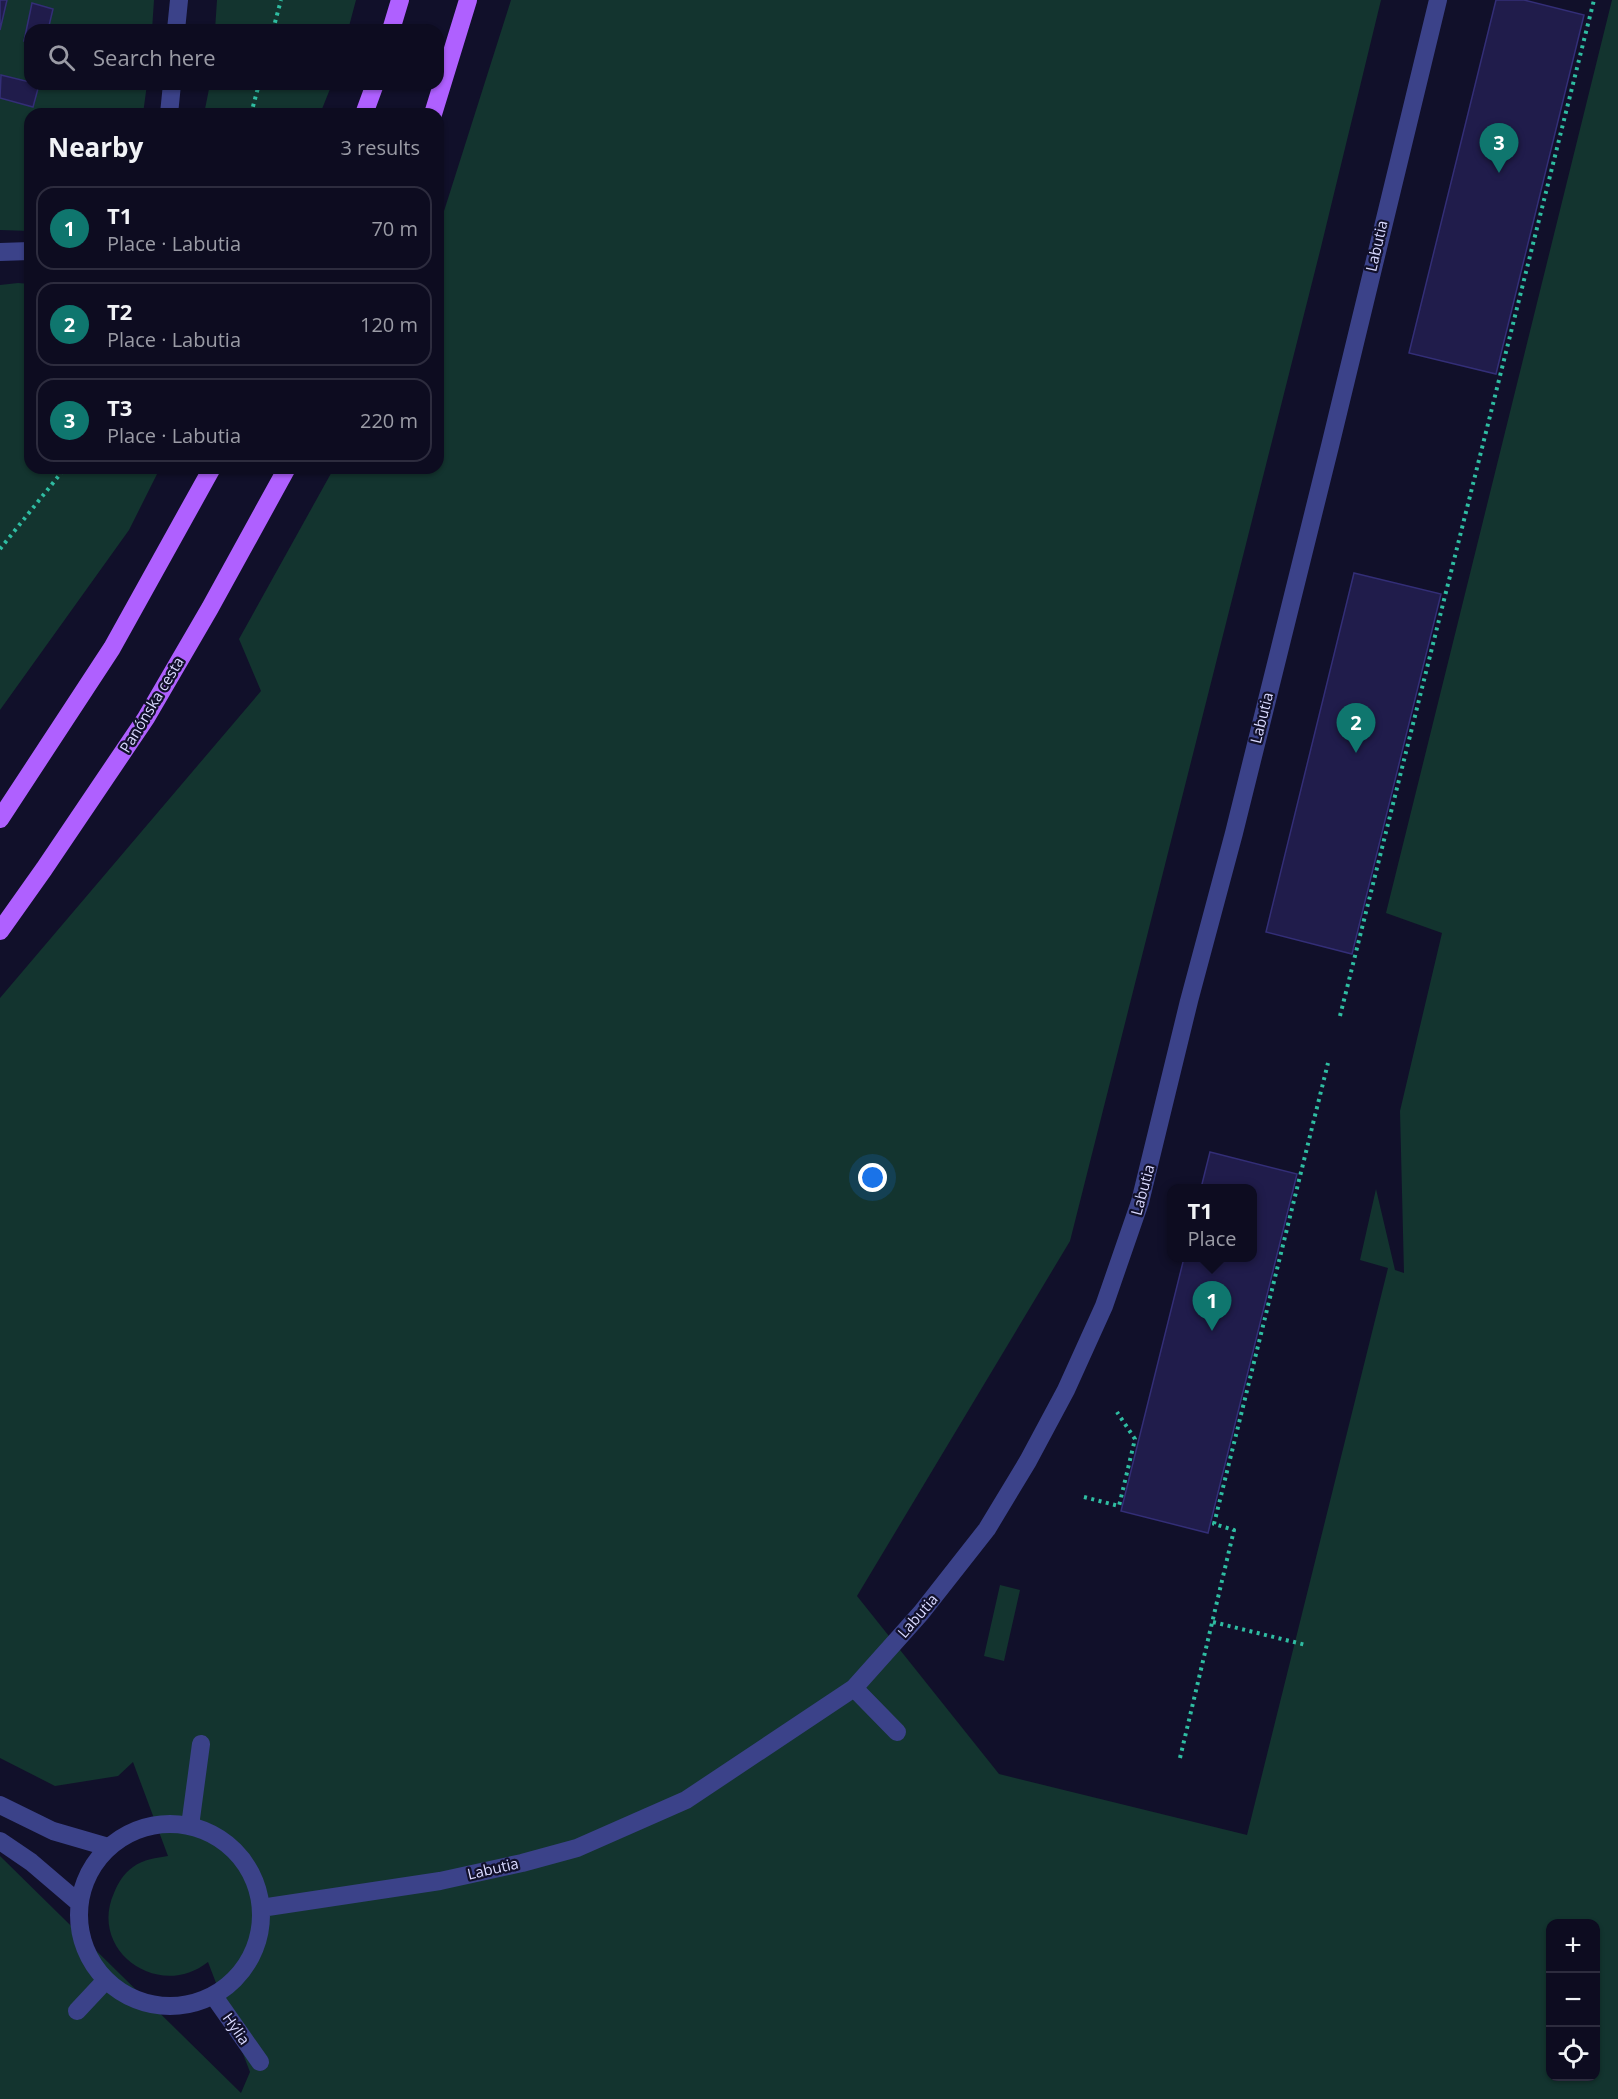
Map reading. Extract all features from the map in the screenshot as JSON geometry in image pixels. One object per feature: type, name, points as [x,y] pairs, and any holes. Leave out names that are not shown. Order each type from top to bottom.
[{"type":"main road","points":[[393,24],[400,0]]},
{"type":"main road","points":[[444,78],[468,0]]},
{"type":"main road","points":[[366,108],[373,90]]},
{"type":"main road","points":[[435,108],[440,90]]},
{"type":"main road","points":[[0,819],[112,648],[209,474]]},
{"type":"main road","name":"Panónska cesta","points":[[0,931],[146,718],[284,474]]},
{"type":"street","points":[[177,24],[179,0]]},
{"type":"street","name":"Labutia","points":[[261,1908],[440,1881],[522,1863],[577,1848],[686,1800],[854,1688],[921,1613],[987,1529],[1028,1461],[1066,1390],[1104,1306],[1124,1255],[1140,1202],[1189,1001],[1234,833],[1438,0]]},
{"type":"street","points":[[170,108],[171,90]]},
{"type":"street","points":[[0,252],[24,251]]},
{"type":"street","points":[[854,1688],[897,1732]]},
{"type":"street","points":[[190,1826],[201,1744]]},
{"type":"street","points":[[0,1805],[53,1831],[108,1847]]},
{"type":"street","points":[[169,1823],[190,1826],[212,1834],[231,1847],[251,1875],[261,1908],[260,1929],[254,1949],[244,1967],[230,1983],[213,1995],[191,2003],[169,2006],[146,2002],[125,1994],[106,1980],[93,1964],[84,1945],[79,1924],[79,1903],[84,1883],[94,1863],[108,1847],[127,1834],[147,1826],[169,1823]]},
{"type":"street","points":[[0,1841],[31,1862],[79,1903]]},
{"type":"street","points":[[77,2011],[106,1980]]},
{"type":"street","name":"Hýlia","points":[[213,1995],[260,2062]]},
{"type":"path","points":[[275,24],[281,0]]},
{"type":"path","points":[[1340,1016],[1594,0]]},
{"type":"path","points":[[253,108],[257,90]]},
{"type":"path","points":[[0,549],[60,474]]},
{"type":"path","points":[[1180,1758],[1234,1530],[1214,1524],[1328,1063]]},
{"type":"path","points":[[1084,1497],[1119,1506],[1135,1439],[1118,1412]]},
{"type":"path","points":[[1213,1622],[1306,1645]]},
{"type":"green space","points":[[0,0],[154,0],[152,24],[24,24],[24,90],[146,90],[144,108],[24,108],[24,231],[0,230]]},
{"type":"green space","points":[[217,0],[356,0],[350,24],[215,24]]},
{"type":"green space","points":[[511,0],[1381,0],[1321,247],[1070,1241],[857,1596],[999,1774],[1247,1835],[1388,1268],[1360,1260],[1376,1189],[1395,1270],[1404,1273],[1400,1111],[1442,933],[1386,913],[1612,0],[1618,0],[1618,2099],[0,2099],[0,1856],[241,2093],[250,2072],[208,1962],[189,1973],[169,1976],[150,1973],[133,1964],[119,1951],[111,1934],[109,1914],[114,1893],[122,1878],[141,1862],[168,1856],[133,1762],[118,1776],[55,1786],[0,1758],[0,998],[261,691],[239,639],[331,474],[444,474],[444,211]]},
{"type":"green space","points":[[209,90],[330,90],[322,108],[205,108]]},
{"type":"green space","points":[[24,284],[24,474],[157,474],[129,530],[0,710],[0,285]]},
{"type":"green space","points":[[1000,1585],[1020,1590],[1004,1661],[984,1656]]},
{"type":"building","points":[[0,0],[7,0],[0,30]]},
{"type":"building","points":[[1496,0],[1524,0],[1584,15],[1496,374],[1409,353]]},
{"type":"building","points":[[32,3],[53,9],[49,24],[28,24]]},
{"type":"building","points":[[1,75],[24,81],[24,90],[38,90],[33,107],[0,98]]},
{"type":"building","points":[[1354,573],[1441,594],[1352,954],[1266,932]]},
{"type":"building","points":[[1210,1152],[1297,1174],[1208,1533],[1121,1511],[1183,1262],[1257,1262],[1257,1184],[1202,1184]]},
{"type":"place","name":"T3","points":[[1499,173]]},
{"type":"place","name":"T2","points":[[1356,753]]},
{"type":"place","name":"T1","points":[[1212,1331]]}]
